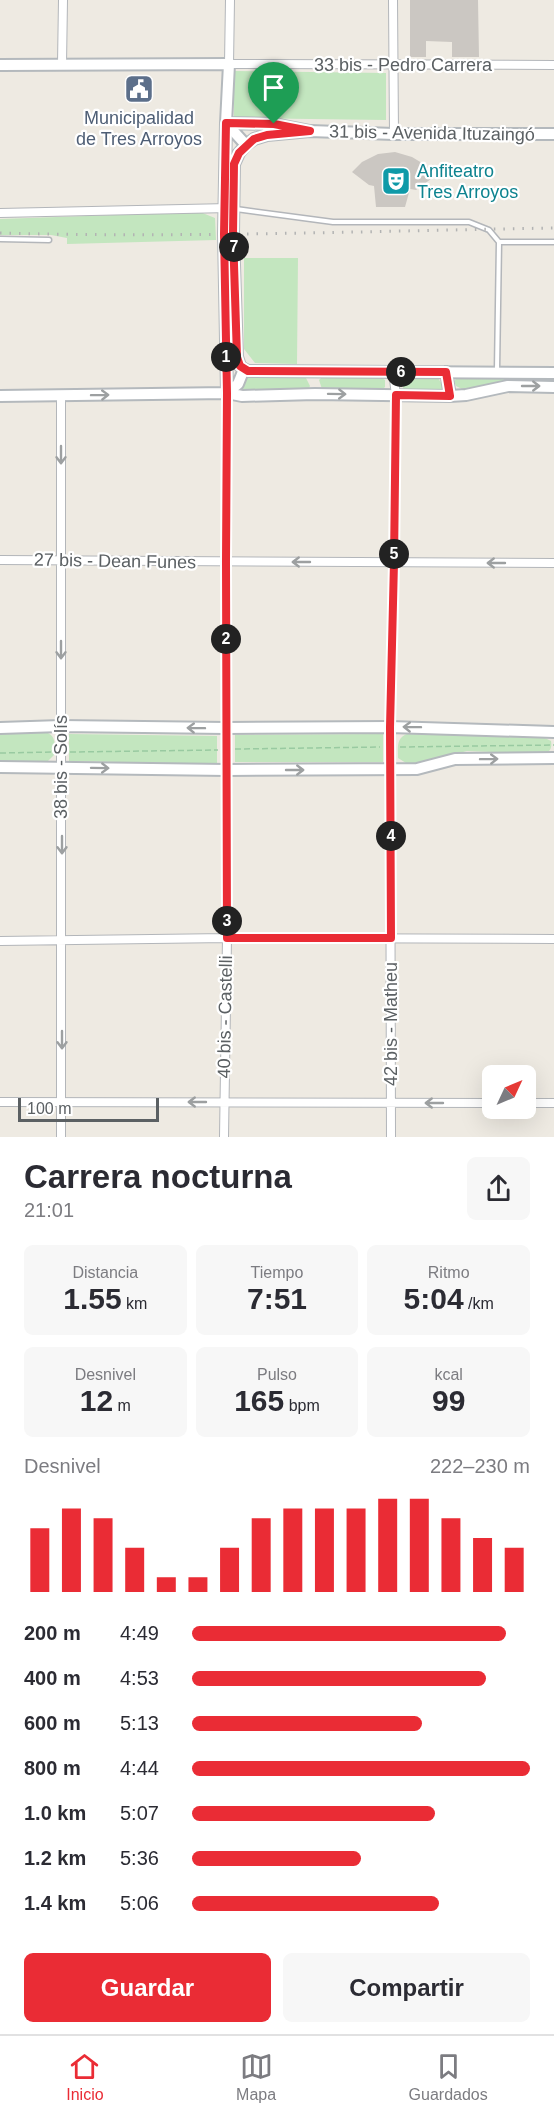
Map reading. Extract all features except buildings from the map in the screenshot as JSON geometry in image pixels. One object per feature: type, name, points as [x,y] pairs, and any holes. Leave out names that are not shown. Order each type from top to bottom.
[{"type":"street","points":[[62,64],[63,0]]},
{"type":"street","name":"40 bis - Castelli","points":[[224,1137],[227,938],[226,562],[229,272],[226,123],[230,0]]},
{"type":"street","points":[[393,0],[394,134]]},
{"type":"street","name":"33 bis - Pedro Carrera","points":[[0,65],[554,65]]},
{"type":"street","points":[[226,123],[246,144]]},
{"type":"street","name":"31 bis - Avenida Ituzaingó","points":[[226,123],[274,124],[310,131]]},
{"type":"street","name":"31 bis - Avenida Ituzaingó","points":[[246,144],[267,135],[310,131],[394,134],[554,134]]},
{"type":"street","name":"40 bis - Castelli","points":[[229,208],[234,164],[246,144]]},
{"type":"street","points":[[0,213],[229,208]]},
{"type":"street","name":"40 bis - Castelli","points":[[229,272],[237,357],[240,366],[244,369]]},
{"type":"street","points":[[227,393],[238,384],[244,369],[248,371],[312,372],[554,373]]},
{"type":"street","points":[[312,372],[315,394]]},
{"type":"street","name":"42 bis - Matheu","points":[[391,1137],[390,727],[396,395],[393,372]]},
{"type":"street","points":[[446,372],[450,396]]},
{"type":"street","points":[[0,396],[227,393],[242,396],[315,394],[450,396],[508,386],[554,387]]},
{"type":"street","name":"38 bis - Solís","points":[[61,396],[61,1137]]},
{"type":"street","name":"27 bis - Dean Funes","points":[[0,560],[554,563]]},
{"type":"street","points":[[0,728],[61,726],[390,727],[554,732]]},
{"type":"street","points":[[0,767],[227,770],[417,769],[455,759],[554,758]]},
{"type":"street","points":[[0,941],[227,938],[554,939]]},
{"type":"street","points":[[0,1102],[482,1103]]},
{"type":"street","points":[[536,1103],[554,1103]]},
{"type":"lane","points":[[229,208],[333,222],[469,222],[489,230],[499,242],[497,372]]},
{"type":"lane","points":[[0,239],[50,240]]},
{"type":"lane","points":[[499,242],[554,242]]},
{"type":"path","points":[[0,753],[554,745]]},
{"type":"green space","points":[[234,71],[386,73],[386,120],[234,118]]},
{"type":"green space","points":[[200,212],[215,218],[216,240],[67,244],[67,238],[51,235],[0,235],[0,219]]},
{"type":"green space","points":[[244,258],[298,258],[297,364],[255,363],[244,349]]},
{"type":"green space","points":[[247,377],[306,378],[310,386],[308,390],[242,390]]},
{"type":"green space","points":[[321,378],[382,378],[385,380],[385,387],[382,390],[322,389],[319,380]]},
{"type":"green space","points":[[438,378],[443,386],[441,390],[404,390],[403,388],[404,379]]},
{"type":"green space","points":[[457,378],[551,379],[550,381],[509,381],[462,389],[456,386],[454,381]]},
{"type":"green space","points":[[46,732],[53,738],[55,747],[55,754],[47,762],[0,762],[0,734]]},
{"type":"green space","points":[[69,734],[217,736],[217,764],[69,761]]},
{"type":"green space","points":[[383,734],[383,762],[235,762],[235,735]]},
{"type":"green space","points":[[407,734],[543,737],[551,741],[551,745],[550,750],[545,754],[467,751],[418,763],[406,763],[398,758],[398,747],[401,738]]},
{"type":"railway","points":[[0,233],[208,234],[554,228]]},
{"type":"place","name":"Municipalidad de Tres Arroyos","points":[[139,89]]},
{"type":"place","name":"Anfiteatro Tres Arroyos","points":[[396,181]]},
{"type":"route","points":[[226,123],[274,124],[310,131],[267,135],[254,139],[246,144],[234,164],[233,234],[237,357],[240,366],[248,371],[446,372],[450,396],[396,395],[390,727],[391,938],[227,938],[227,393],[224,234],[226,123]]}]
